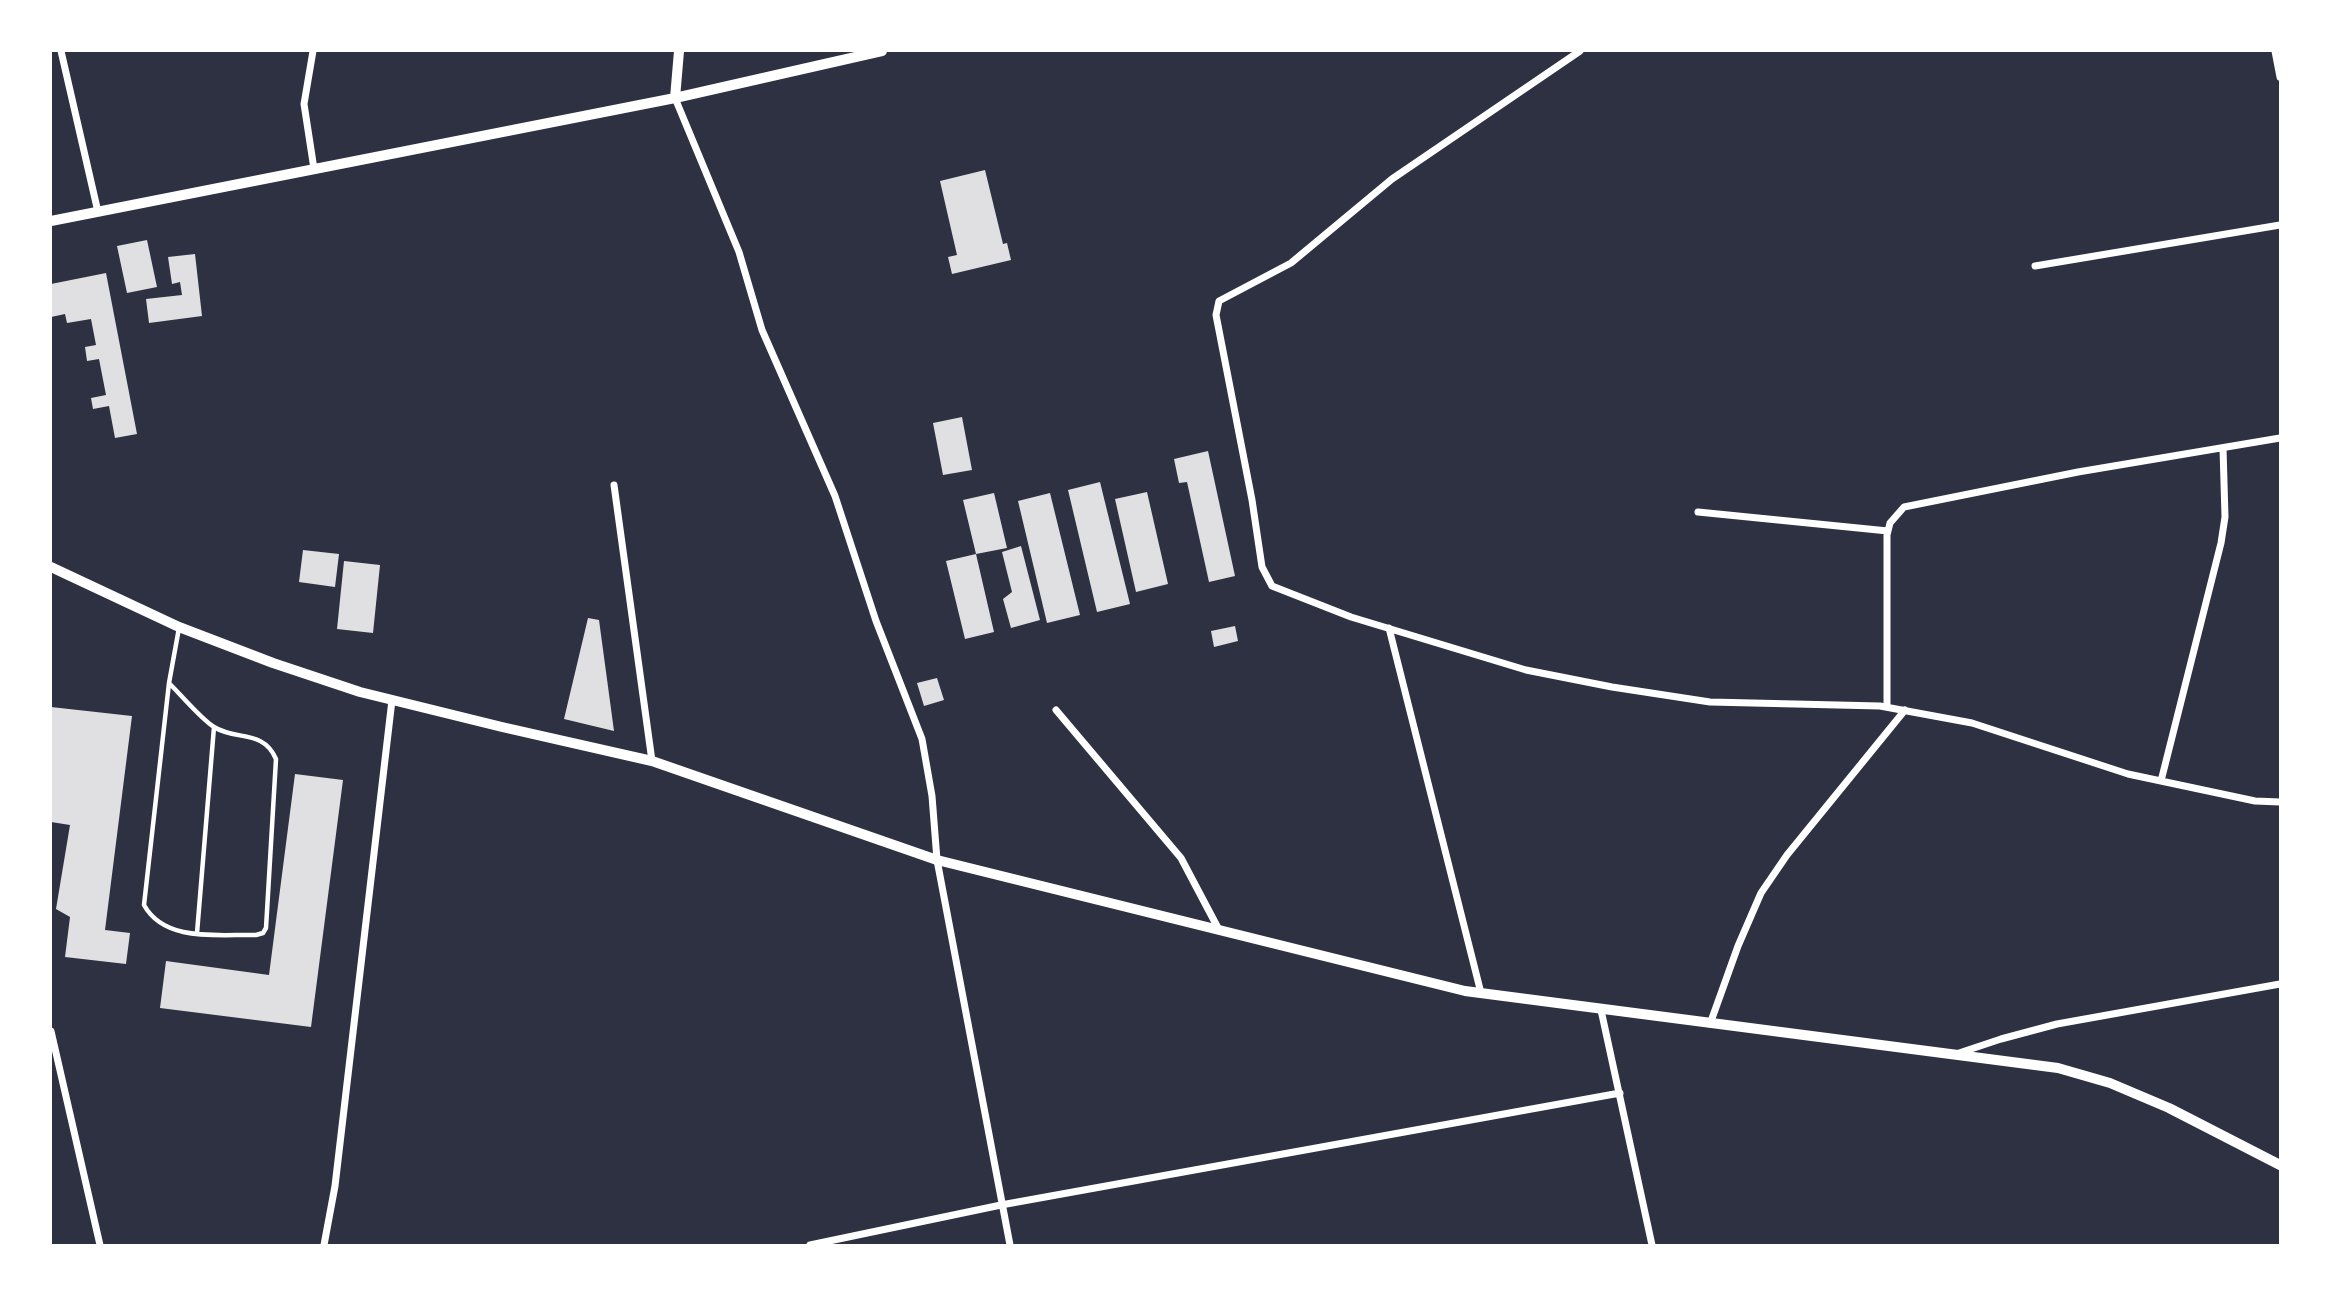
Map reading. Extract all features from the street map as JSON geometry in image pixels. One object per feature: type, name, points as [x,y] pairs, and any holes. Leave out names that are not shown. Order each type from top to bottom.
[{"type":"street","points":[[61,51],[98,212]]},
{"type":"street","points":[[313,51],[304,104],[314,169]]},
{"type":"street","points":[[678,51],[675,98],[739,252],[762,330],[835,496],[876,621],[922,738],[932,796],[937,860],[1010,1245]]},
{"type":"street","points":[[51,221],[675,98],[882,51]]},
{"type":"street","points":[[1580,51],[1392,179],[1291,262],[1219,301],[1216,315],[1252,500],[1262,567],[1272,586],[1325,607],[1526,670],[1710,702],[1887,707],[1905,710],[1972,723],[2128,774],[2255,801],[2280,802]]},
{"type":"street","points":[[2274,51],[2280,77]]},
{"type":"street","points":[[2035,266],[2280,225]]},
{"type":"street","points":[[1887,707],[1888,531],[1894,515],[1904,507],[2078,472],[2280,438]]},
{"type":"street","points":[[2161,781],[2221,543],[2225,517],[2223,448]]},
{"type":"street","points":[[614,485],[652,761]]},
{"type":"street","points":[[1698,512],[1888,531]]},
{"type":"street","points":[[51,567],[180,627],[273,663],[391,700],[652,761],[937,860],[1465,991],[2057,1068],[2110,1083],[2169,1108],[2280,1165]]},
{"type":"street","points":[[1389,628],[1481,993]]},
{"type":"street","points":[[324,1245],[335,1186],[391,700]]},
{"type":"street","points":[[1056,710],[1181,858],[1218,928]]},
{"type":"street","points":[[1710,1024],[1738,946],[1761,893],[1787,855],[1905,710]]},
{"type":"street","points":[[1954,1055],[2001,1038],[2057,1024],[2280,984]]},
{"type":"street","points":[[1601,1010],[1652,1245]]},
{"type":"street","points":[[51,1031],[100,1245]]},
{"type":"street","points":[[810,1245],[1001,1205],[1620,1093]]},
{"type":"lane","points":[[169,683],[214,727],[264,741],[272,749],[276,759],[266,928],[263,933],[256,935],[175,931],[148,913],[144,905],[169,683],[180,627]]},
{"type":"lane","points":[[197,933],[214,727]]},
{"type":"building","points":[[985,170],[1003,244],[1007,243],[1011,260],[952,274],[948,257],[957,255],[940,181]]},
{"type":"building","points":[[147,240],[157,287],[127,293],[117,246]]},
{"type":"building","points":[[195,254],[202,316],[149,323],[146,299],[182,295],[180,282],[172,284],[168,257]]},
{"type":"building","points":[[106,273],[137,434],[115,438],[109,406],[93,409],[91,398],[106,395],[99,359],[87,361],[85,347],[96,345],[91,319],[67,323],[65,314],[51,317],[51,284]]},
{"type":"building","points":[[962,417],[972,470],[943,475],[933,423]]},
{"type":"building","points":[[1208,451],[1235,576],[1209,582],[1187,482],[1179,483],[1174,459]]},
{"type":"building","points":[[1100,482],[1130,604],[1097,612],[1068,490]]},
{"type":"building","points":[[1147,492],[1168,584],[1136,592],[1115,499]]},
{"type":"building","points":[[994,493],[1007,548],[976,554],[963,500]]},
{"type":"building","points":[[1050,493],[1080,615],[1047,623],[1018,501]]},
{"type":"building","points":[[1021,546],[1040,620],[1011,628],[1003,599],[1012,592],[1002,552]]},
{"type":"building","points":[[303,550],[339,554],[335,587],[299,582]]},
{"type":"building","points":[[976,554],[994,632],[965,639],[946,561]]},
{"type":"building","points":[[344,561],[380,565],[373,633],[337,629]]},
{"type":"building","points":[[588,618],[599,620],[614,731],[564,719]]},
{"type":"building","points":[[1235,626],[1238,641],[1214,647],[1211,631]]},
{"type":"building","points":[[937,678],[944,700],[924,706],[917,683]]},
{"type":"building","points":[[51,707],[132,716],[105,930],[130,933],[126,964],[65,957],[70,917],[56,909],[70,825],[51,822]]},
{"type":"building","points":[[295,774],[343,780],[311,1027],[160,1008],[166,961],[269,975]]}]
